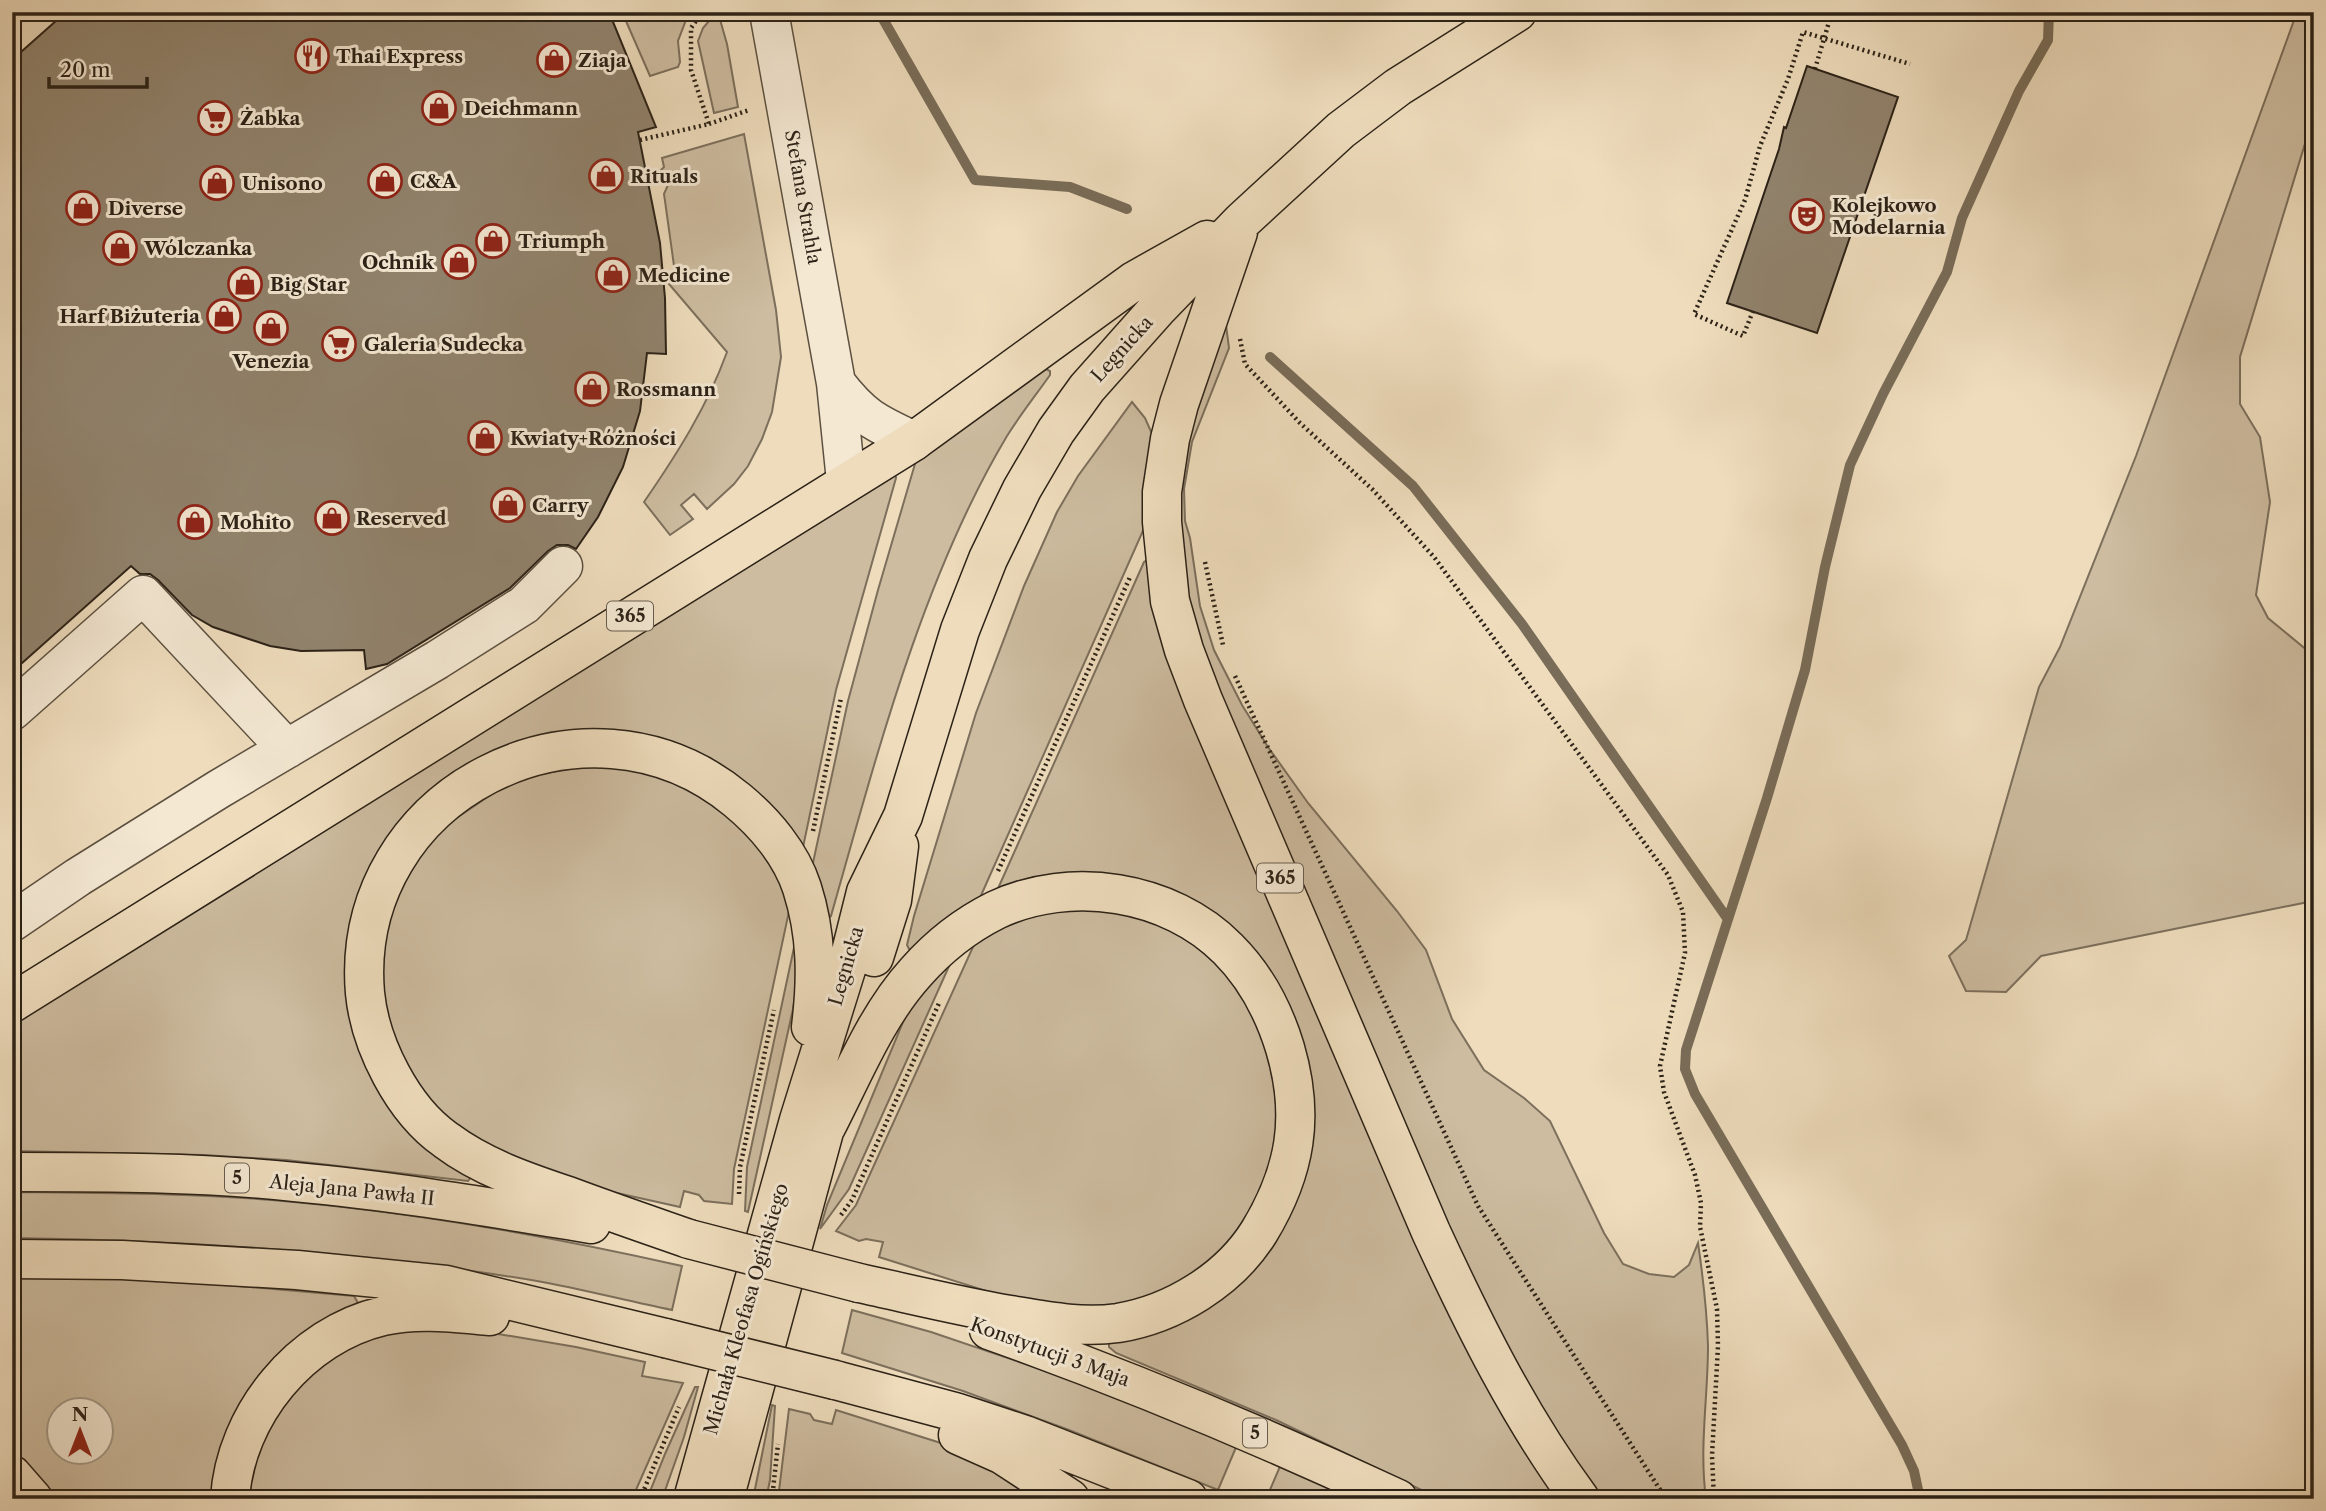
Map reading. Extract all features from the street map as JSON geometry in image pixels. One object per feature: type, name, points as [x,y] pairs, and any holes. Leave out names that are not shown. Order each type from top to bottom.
[{"type":"main road","name":"Legnicka","points":[[812,1123],[866,892],[903,816],[960,630],[988,559],[1022,489],[1056,431],[1087,388],[1159,307],[1242,221],[1341,130],[1409,80],[1517,12]]},
{"type":"main road","name":"365","points":[[12,1003],[914,441],[1135,281],[1242,221]]},
{"type":"main road","name":"365","points":[[1242,221],[1179,404],[1170,439],[1162,492],[1162,522],[1166,568],[1176,624],[1220,738],[1460,1294],[1520,1408],[1580,1499]]},
{"type":"main road","points":[[689,1239],[515,1178],[443,1138],[402,1092],[378,1048],[371,1026],[366,999],[364,955],[372,908],[382,883],[424,821],[475,781],[509,764],[566,750],[618,750],[669,761],[708,779],[728,793],[766,827],[783,850],[801,885],[811,921],[816,982],[812,1123]]},
{"type":"main road","points":[[812,1123],[882,1017],[915,973],[942,946],[997,909],[1046,894],[1099,891],[1146,901],[1186,919],[1228,948],[1261,991],[1280,1031],[1292,1074],[1296,1118],[1294,1141],[1282,1190],[1253,1241],[1235,1262],[1216,1279],[1186,1299],[1139,1319],[1102,1325],[1070,1325],[987,1311],[859,1283]]},
{"type":"main road","name":"Michała Kleofasa Ogińskiego","points":[[693,1499],[812,1123]]},
{"type":"main road","name":"Michała Kleofasa Ogińskiego","points":[[724,1499],[812,1123]]},
{"type":"main road","name":"Aleja Jana Pawła II","points":[[12,1172],[124,1172],[292,1181],[385,1191],[689,1239]]},
{"type":"main road","name":"Konstytucji 3 Maja","points":[[689,1239],[859,1283],[1109,1373],[1270,1439],[1398,1499]]},
{"type":"main road","points":[[12,1259],[122,1260],[284,1270],[446,1285],[956,1412],[1025,1435],[1188,1499]]},
{"type":"main road","points":[[230,1499],[235,1465],[242,1445],[268,1396],[306,1354],[327,1339],[352,1327],[382,1317],[442,1312],[664,1338]]},
{"type":"main road","points":[[835,1380],[1003,1455],[1070,1499]]},
{"type":"main road","points":[[12,1475],[33,1499]]},
{"type":"street","name":"Stefana Strahla","points":[[769,12],[836,383],[846,481]]},
{"type":"street","name":"Stefana Strahla","points":[[836,383],[853,406],[874,423],[914,441]]},
{"type":"street","points":[[12,922],[219,789],[437,660],[524,605],[563,566]]},
{"type":"street","points":[[12,710],[143,595],[287,749]]},
{"type":"path","points":[[702,12],[691,28],[691,70],[709,124]]},
{"type":"path","points":[[832,12],[837,19]]},
{"type":"path","points":[[1815,69],[1832,12]]},
{"type":"path","points":[[1753,311],[1743,336],[1694,314],[1745,200],[1760,146],[1788,79],[1803,32],[1910,64]]},
{"type":"path","points":[[640,140],[709,124],[749,110]]},
{"type":"path","points":[[1239,337],[1245,364],[1300,423],[1372,489],[1434,557],[1668,875],[1684,912],[1685,953],[1660,1066],[1664,1092],[1695,1175],[1701,1203],[1700,1227],[1717,1309],[1718,1346],[1712,1456],[1714,1499]]},
{"type":"path","points":[[1202,552],[1225,654]]},
{"type":"path","points":[[998,873],[1136,563]]},
{"type":"path","points":[[1231,667],[1478,1206],[1666,1499]]},
{"type":"path","points":[[812,835],[842,698]]},
{"type":"path","points":[[836,1222],[852,1200],[942,997]]},
{"type":"path","points":[[772,1499],[779,1432]]},
{"type":"shaded area","points":[[622,12],[689,12],[678,41],[678,67],[650,76]]},
{"type":"shaded area","points":[[2297,12],[2314,12],[2314,114],[2240,357],[2240,404],[2260,437],[2270,502],[2256,595],[2268,618],[2314,656],[2314,894],[2308,902],[2041,956],[2006,992],[1966,991],[1949,956],[1966,940],[2039,687],[2060,647],[2136,456]]},
{"type":"shaded area","points":[[714,15],[719,16],[727,44],[738,107],[714,113],[698,41],[703,28]]},
{"type":"shaded area","points":[[744,134],[776,310],[781,357],[772,412],[748,466],[734,484],[707,509],[694,494],[681,505],[693,519],[670,535],[644,502],[690,430],[727,352],[669,284],[670,281],[676,280],[664,194],[668,185],[662,175],[662,158]]},
{"type":"shaded area","points":[[1226,325],[1229,348],[1192,442],[1184,489],[1185,521],[1200,606],[1214,650],[1242,705],[1268,747],[1308,803],[1426,950],[1452,1019],[1484,1070],[1524,1098],[1550,1121],[1604,1233],[1623,1264],[1649,1274],[1674,1277],[1689,1265],[1698,1243],[1708,1346],[1704,1442],[1706,1499],[1599,1499],[1479,1300],[1341,982],[1191,622],[1178,520],[1185,441]]},
{"type":"shaded area","points":[[1046,369],[1050,371],[1050,375],[1007,436],[977,491],[926,609],[884,732],[831,916],[828,918],[811,872],[848,701],[917,457]]},
{"type":"shaded area","points":[[1132,402],[1145,418],[1153,436],[1146,524],[979,900],[914,949],[909,949],[907,945],[914,916],[976,713],[1024,586],[1057,512],[1078,476]]},
{"type":"shaded area","points":[[895,470],[896,478],[836,690],[802,852],[714,766],[467,767],[349,978],[471,1177],[468,1181],[286,1160],[204,1155],[12,1151],[12,1022]]},
{"type":"shaded area","points":[[1149,559],[1561,1499],[1440,1499],[1276,1420],[1116,1353],[1109,1347],[1109,1343],[1166,1326],[1309,1143],[1213,917],[996,893],[1144,562]]},
{"type":"shaded area","points":[[588,765],[647,771],[719,804],[770,859],[791,902],[734,1169],[732,1204],[704,1201],[699,1195],[684,1191],[680,1207],[545,1177],[488,1150],[424,1098],[386,1023],[379,957],[398,887],[436,832],[514,779]]},
{"type":"shaded area","points":[[1048,909],[1120,910],[1183,935],[1235,980],[1272,1057],[1279,1139],[1255,1209],[1224,1250],[1180,1284],[1116,1308],[1021,1302],[879,1257],[883,1242],[866,1239],[859,1241],[836,1231],[856,1205],[977,938]]},
{"type":"shaded area","points":[[798,929],[802,950],[793,1009],[748,1212],[745,1211],[747,1167]]},
{"type":"shaded area","points":[[950,964],[849,1189],[820,1229],[827,1205],[908,1010],[918,993]]},
{"type":"shaded area","points":[[12,1192],[189,1195],[343,1207],[489,1228],[682,1266],[672,1310],[537,1281],[406,1262],[210,1245],[12,1238]]},
{"type":"shaded area","points":[[12,1278],[124,1279],[354,1296],[358,1303],[214,1499],[54,1499],[12,1451]]},
{"type":"shaded area","points":[[852,1310],[931,1332],[1102,1390],[1237,1445],[1218,1490],[963,1391],[842,1353]]},
{"type":"shaded area","points":[[439,1324],[576,1347],[645,1362],[642,1376],[683,1383],[632,1499],[244,1499],[265,1432],[296,1386],[359,1339]]},
{"type":"shaded area","points":[[695,1387],[698,1387],[684,1437],[662,1499],[647,1499],[665,1454]]},
{"type":"shaded area","points":[[772,1405],[775,1406],[770,1480],[766,1499],[753,1499]]},
{"type":"shaded area","points":[[789,1409],[810,1414],[814,1420],[832,1424],[836,1410],[944,1444],[1062,1499],[778,1499]]},
{"type":"shaded area","points":[[1281,1464],[1354,1499],[1266,1499]]},
{"type":"building","name":"Galeria Sudecka","points":[[66,12],[609,12],[656,127],[638,132],[660,243],[666,354],[647,353],[640,411],[623,467],[598,517],[576,549],[568,545],[557,545],[510,588],[387,664],[366,669],[364,650],[301,651],[270,646],[213,627],[192,615],[150,574],[140,574],[131,566],[12,672],[12,60]]},
{"type":"building","name":"Kolejkowo Modelarnia","points":[[1807,66],[1898,97],[1817,333],[1727,303],[1784,127],[1786,128]]},
{"type":"waterway","points":[[879,12],[975,180],[1070,187],[1127,209]]},
{"type":"waterway","points":[[1920,1499],[1914,1471],[1902,1445],[1695,1094],[1685,1069],[1686,1050],[1805,670],[1825,567],[1850,465],[1883,394],[1947,272],[1962,218],[2019,91],[2048,40],[2049,12]]},
{"type":"waterway","points":[[1270,357],[1413,486],[1522,624],[1727,918]]},
{"type":"place","name":"Thai Express","points":[[312,56]]},
{"type":"place","name":"Ziaja","points":[[554,60]]},
{"type":"place","name":"Deichmann","points":[[439,108]]},
{"type":"place","name":"Żabka","points":[[215,118]]},
{"type":"place","name":"Rituals","points":[[606,176]]},
{"type":"place","name":"C&A","points":[[385,181]]},
{"type":"place","name":"Unisono","points":[[217,183]]},
{"type":"place","name":"Diverse","points":[[83,208]]},
{"type":"place","name":"Kolejkowo Modelarnia","points":[[1807,216]]},
{"type":"place","name":"Triumph","points":[[493,241]]},
{"type":"place","name":"Wólczanka","points":[[120,248]]},
{"type":"place","name":"Ochnik","points":[[459,262]]},
{"type":"place","name":"Medicine","points":[[613,275]]},
{"type":"place","name":"Big Star","points":[[245,284]]},
{"type":"place","name":"Harf Biżuteria","points":[[224,316]]},
{"type":"place","name":"Venezia","points":[[271,328]]},
{"type":"place","name":"Galeria Sudecka","points":[[339,344]]},
{"type":"place","name":"Rossmann","points":[[592,389]]},
{"type":"place","name":"Kwiaty+Różności","points":[[485,438]]},
{"type":"place","name":"Carry","points":[[508,505]]},
{"type":"place","name":"Reserved","points":[[332,518]]},
{"type":"place","name":"Mohito","points":[[195,522]]}]
